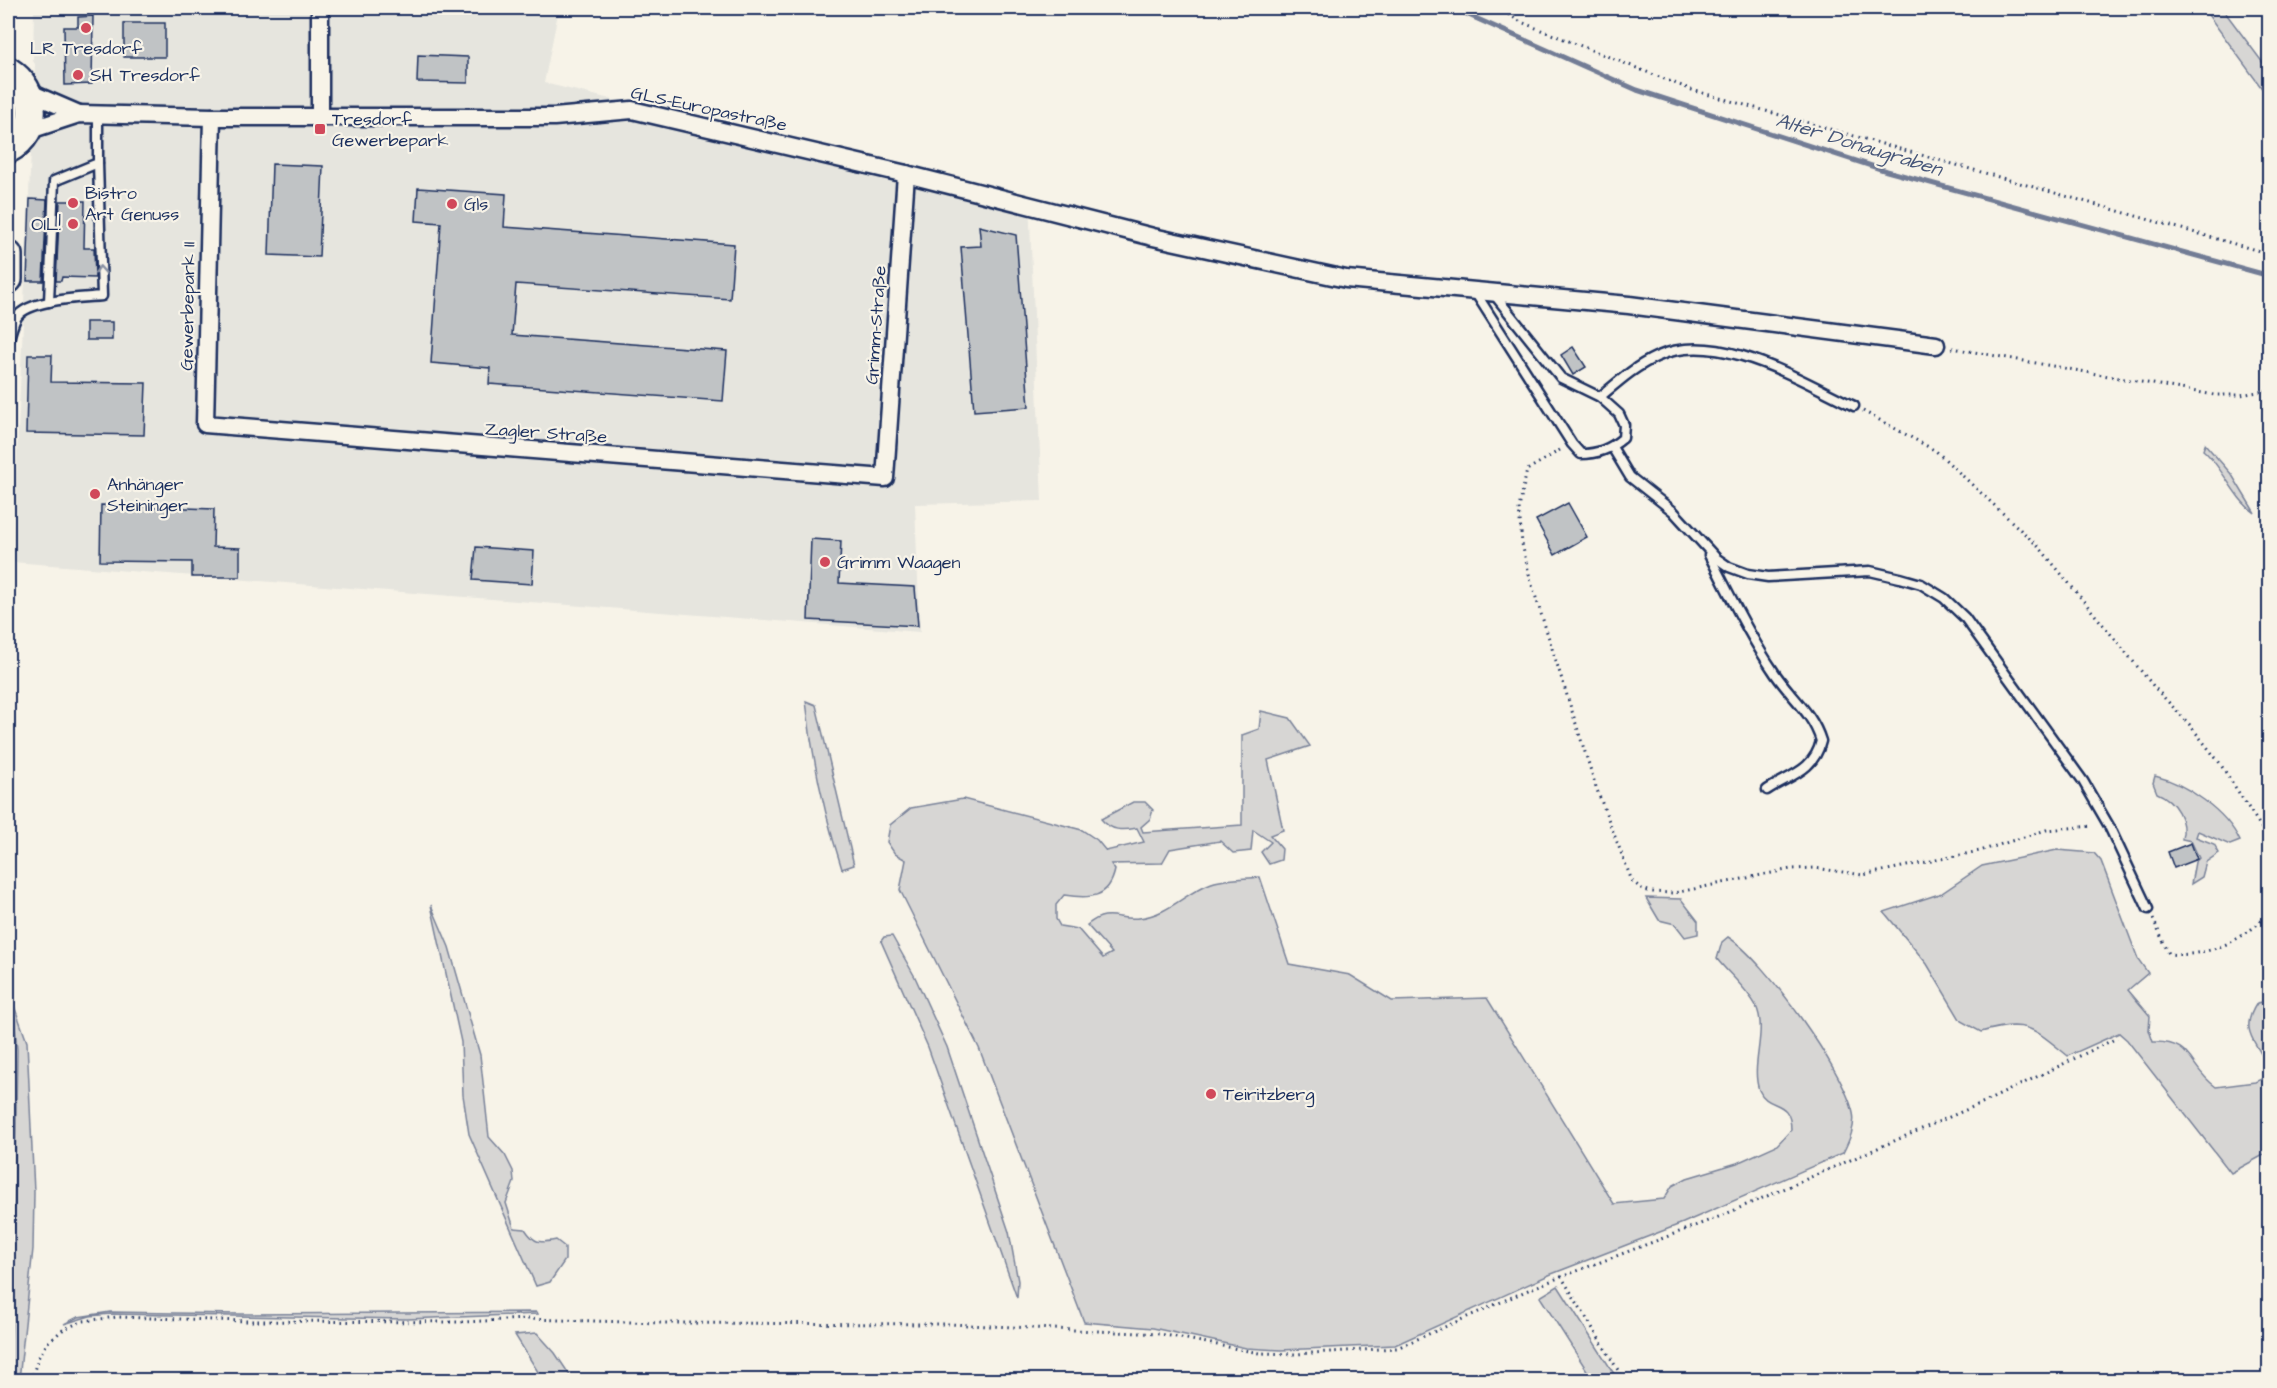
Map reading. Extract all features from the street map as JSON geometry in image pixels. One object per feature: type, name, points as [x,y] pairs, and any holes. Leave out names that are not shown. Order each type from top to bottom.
[{"type":"main road","points":[[8,71],[23,82],[28,92],[32,112],[17,140]]},
{"type":"main road","points":[[8,255],[8,279]]},
{"type":"street","points":[[320,8],[320,116]]},
{"type":"street","points":[[28,92],[80,114]]},
{"type":"street","name":"GLS-Europastraße","points":[[80,114],[213,117],[554,117],[632,110],[906,174],[1153,237],[1305,272],[1346,279],[1629,305],[1935,345]]},
{"type":"street","points":[[17,140],[80,114]]},
{"type":"street","name":"Gewerbepark II","points":[[205,424],[213,117]]},
{"type":"street","name":"Grimm-Straße","points":[[885,478],[906,174]]},
{"type":"street","name":"Zagler Straße","points":[[205,424],[885,478]]},
{"type":"lane","points":[[8,344],[17,317],[33,307],[49,302],[102,296],[98,114]]},
{"type":"lane","points":[[49,302],[54,181],[98,163]]},
{"type":"lane","points":[[1475,291],[1572,444],[1581,454],[1593,454],[1612,447],[1623,438],[1624,425],[1619,414],[1600,397],[1561,378],[1493,293]]},
{"type":"lane","points":[[1600,397],[1629,372],[1657,356],[1682,349],[1701,348],[1728,352],[1763,363],[1854,406]]},
{"type":"lane","points":[[1612,447],[1630,477],[1674,511],[1716,558],[1748,574],[1768,577],[1870,571],[1921,584],[1944,598],[1965,618],[2083,781],[2109,826],[2148,909]]},
{"type":"lane","points":[[1701,539],[1773,671],[1818,729],[1821,741],[1811,764],[1796,776],[1767,790]]},
{"type":"path","points":[[1498,8],[1521,22],[1692,90],[2270,254]]},
{"type":"path","points":[[1935,345],[2214,395],[2240,395],[2270,390]]},
{"type":"path","points":[[1854,406],[1936,451],[2040,548],[2154,688],[2189,724],[2219,762],[2270,841]]},
{"type":"path","points":[[1572,444],[1527,470],[1518,508],[1522,544],[1531,582],[1597,790],[1632,881],[1642,889],[1674,893],[1791,869],[1832,870],[1863,875],[1980,850],[2046,830],[2109,826]]},
{"type":"path","points":[[2148,909],[2169,954],[2185,956],[2244,936],[2261,923],[2270,911]]},
{"type":"path","points":[[30,1380],[38,1358],[48,1342],[64,1329],[83,1321],[117,1317],[246,1321],[462,1322],[526,1318],[661,1323],[948,1324],[1160,1334],[1259,1353],[1295,1354],[1397,1348],[1561,1276],[1721,1216],[1991,1099],[2117,1038]]},
{"type":"path","points":[[1561,1276],[1624,1380]]},
{"type":"shaded area","points":[[34,8],[559,8],[544,83],[1029,200],[1042,501],[915,504],[920,632],[12,562],[35,64],[33,61]]},
{"type":"shaded area","points":[[2203,8],[2222,8],[2269,71],[2269,98]]},
{"type":"shaded area","points":[[2205,444],[2232,475],[2255,513],[2240,499],[2203,450]]},
{"type":"shaded area","points":[[806,701],[816,705],[854,865],[842,869],[820,786]]},
{"type":"shaded area","points":[[1261,711],[1290,718],[1310,746],[1268,760],[1283,830],[1270,835],[1282,849],[1281,860],[1269,864],[1261,852],[1271,842],[1253,830],[1251,851],[1233,853],[1220,841],[1170,849],[1162,863],[1111,864],[1115,870],[1112,880],[1103,892],[1082,897],[1064,895],[1056,905],[1056,919],[1060,926],[1078,929],[1103,958],[1112,953],[1087,925],[1095,920],[1107,916],[1139,918],[1149,916],[1167,909],[1209,884],[1260,877],[1289,964],[1350,975],[1392,1001],[1487,998],[1614,1204],[1664,1199],[1672,1186],[1687,1178],[1737,1163],[1777,1145],[1791,1130],[1790,1120],[1783,1108],[1768,1100],[1759,1090],[1756,1070],[1760,1026],[1756,1006],[1717,959],[1722,942],[1728,937],[1743,949],[1781,991],[1801,1017],[1835,1071],[1847,1094],[1854,1118],[1843,1153],[1683,1223],[1549,1275],[1395,1345],[1281,1350],[1246,1348],[1153,1328],[1084,1322],[979,1048],[900,890],[906,860],[895,854],[887,842],[890,825],[911,808],[963,799],[1082,830],[1097,840],[1106,851],[1144,842],[1137,828],[1117,829],[1101,819],[1133,802],[1145,802],[1153,810],[1150,819],[1141,827],[1143,832],[1242,825],[1242,735],[1259,729]]},
{"type":"shaded area","points":[[2155,776],[2180,785],[2204,800],[2225,819],[2240,841],[2230,845],[2198,831],[2196,837],[2214,844],[2219,853],[2206,862],[2202,877],[2191,884],[2195,862],[2199,858],[2191,841],[2182,839],[2183,825],[2178,812],[2169,801],[2157,793],[2153,783]]},
{"type":"shaded area","points":[[2057,850],[2094,853],[2101,861],[2138,959],[2148,973],[2128,990],[2150,1016],[2149,1030],[2153,1042],[2166,1043],[2183,1050],[2216,1087],[2255,1082],[2266,1077],[2266,1066],[2250,1034],[2249,1025],[2257,1003],[2269,1001],[2269,1152],[2231,1173],[2127,1040],[2119,1033],[2068,1056],[2046,1038],[2028,1028],[2009,1026],[1981,1032],[1961,1021],[1927,964],[1884,912],[1942,893],[1982,866]]},
{"type":"shaded area","points":[[1646,898],[1681,899],[1698,921],[1698,934],[1685,937],[1675,924],[1659,920]]},
{"type":"shaded area","points":[[431,905],[449,947],[480,1055],[489,1137],[505,1155],[513,1171],[514,1182],[506,1203],[514,1228],[525,1229],[535,1240],[545,1242],[556,1240],[565,1247],[565,1260],[550,1282],[536,1286],[469,1134],[463,1095],[461,1042]]},
{"type":"shaded area","points":[[892,936],[915,977],[947,1047],[1009,1232],[1018,1281],[1017,1298],[928,1047],[881,941],[884,937]]},
{"type":"shaded area","points":[[13,1003],[27,1042],[34,1192],[33,1249],[19,1380],[8,1380],[13,1289],[17,1050]]},
{"type":"shaded area","points":[[1558,1286],[1618,1380],[1593,1380],[1540,1297]]},
{"type":"shaded area","points":[[110,1312],[240,1314],[537,1312],[538,1314],[407,1319],[110,1314],[90,1316],[64,1324],[78,1317]]},
{"type":"shaded area","points":[[537,1333],[555,1353],[573,1380],[543,1380],[515,1335]]},
{"type":"building","points":[[93,16],[92,84],[65,85],[64,27],[78,27],[78,17]]},
{"type":"building","points":[[124,23],[165,23],[165,57],[124,57]]},
{"type":"building","points":[[418,55],[468,57],[468,83],[417,82]]},
{"type":"building","points":[[272,164],[323,166],[319,257],[269,255]]},
{"type":"building","points":[[418,188],[506,194],[504,227],[734,244],[730,299],[516,284],[512,335],[727,351],[723,401],[489,384],[490,368],[431,363],[441,223],[416,221]]},
{"type":"building","points":[[30,199],[47,200],[43,281],[27,281]]},
{"type":"building","name":"OIL!","points":[[60,201],[85,201],[84,248],[94,248],[95,278],[62,277],[61,281],[56,281]]},
{"type":"building","points":[[979,226],[1016,235],[1029,407],[974,411],[961,247],[981,246]]},
{"type":"building","points":[[86,322],[112,322],[112,340],[86,340]]},
{"type":"building","points":[[1573,347],[1586,367],[1573,375],[1561,355]]},
{"type":"building","points":[[28,355],[52,355],[51,382],[146,383],[144,435],[26,433]]},
{"type":"building","points":[[1568,503],[1587,537],[1555,555],[1536,520]]},
{"type":"building","points":[[101,505],[214,509],[213,547],[240,548],[240,577],[192,577],[192,562],[100,561]]},
{"type":"building","name":"Grimm Waagen","points":[[811,539],[841,541],[839,583],[915,587],[918,626],[808,620]]},
{"type":"building","points":[[476,547],[534,551],[532,584],[473,580]]},
{"type":"building","points":[[2191,843],[2197,859],[2174,868],[2168,852]]},
{"type":"waterway","name":"Alter Donaugraben","points":[[1453,8],[1637,90],[1887,171],[2270,276]]},
{"type":"place","name":"LR Tresdorf","points":[[86,28]]},
{"type":"place","name":"SH Tresdorf","points":[[78,75]]},
{"type":"place","name":"Tresdorf Gewerbepark","points":[[320,129]]},
{"type":"place","name":"Bistro Art Genuss","points":[[73,203]]},
{"type":"place","name":"Gls","points":[[452,204]]},
{"type":"place","name":"OIL!","points":[[73,224]]},
{"type":"place","name":"Anhänger Steininger","points":[[95,494]]},
{"type":"place","name":"Grimm Waagen","points":[[825,562]]},
{"type":"place","name":"Teiritzberg","points":[[1211,1094]]}]
